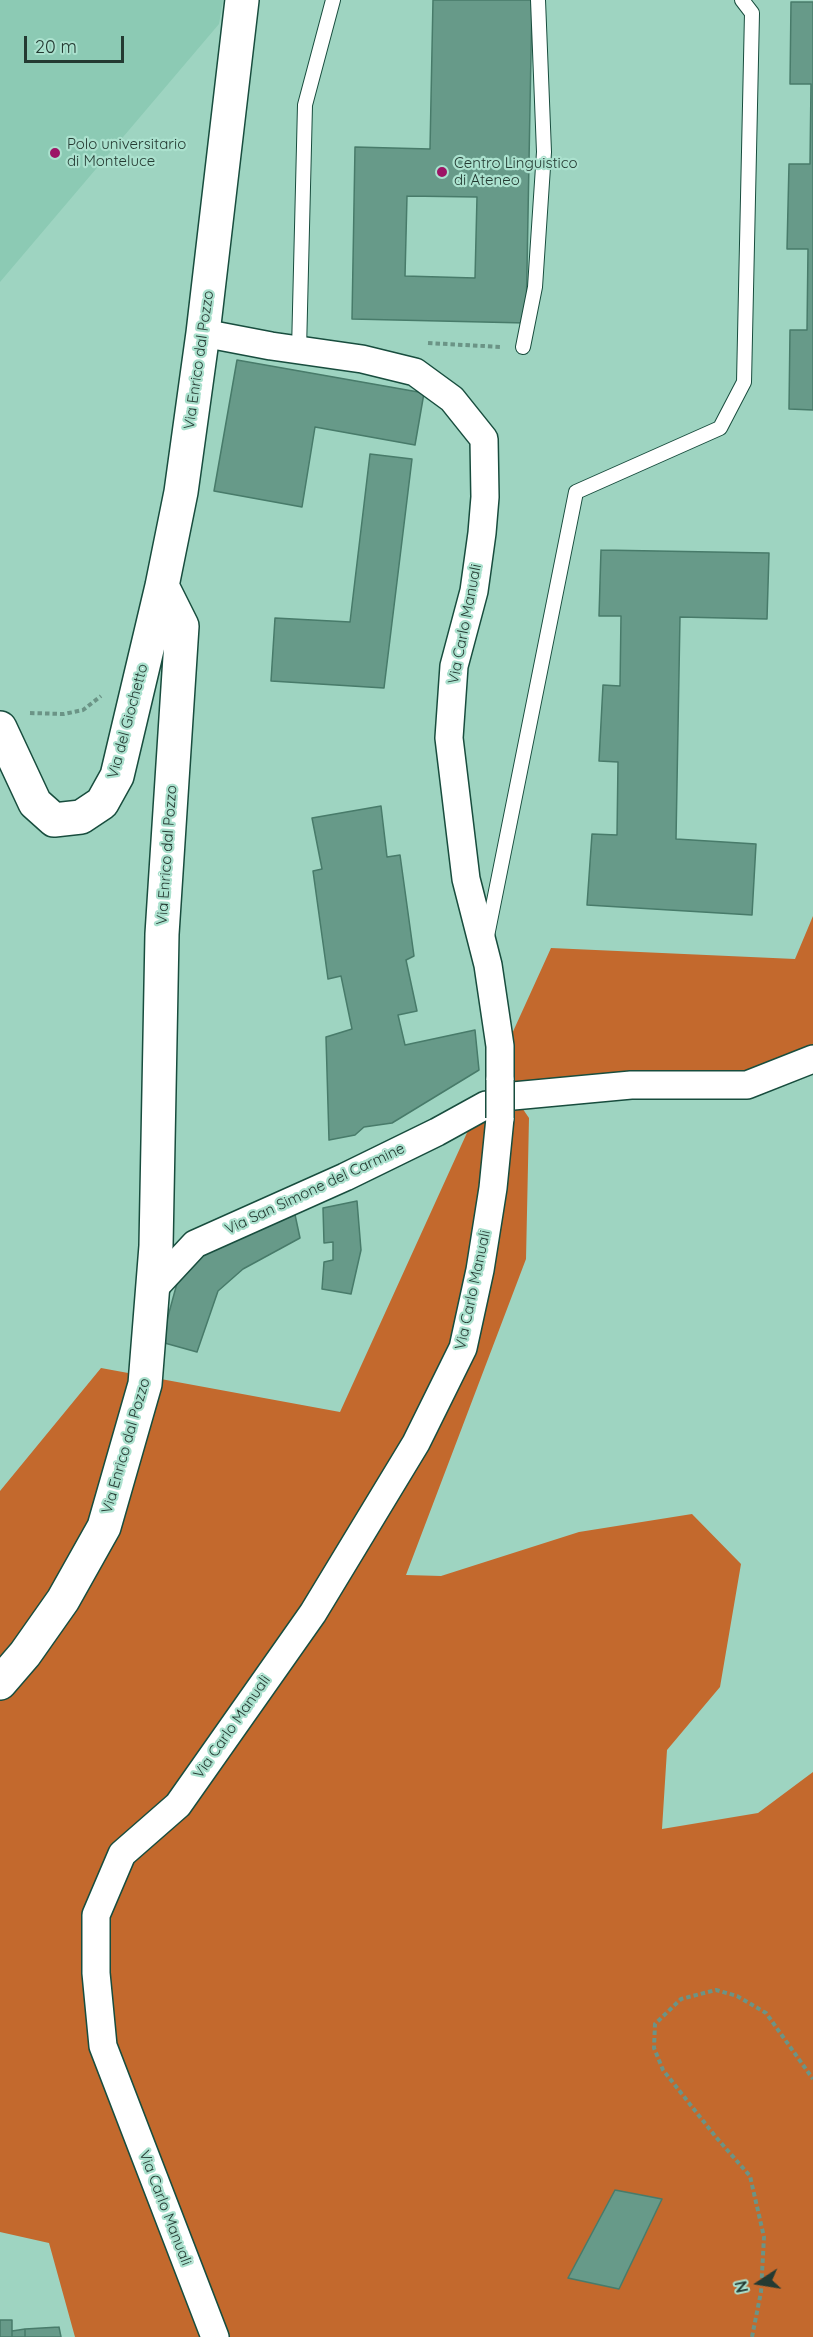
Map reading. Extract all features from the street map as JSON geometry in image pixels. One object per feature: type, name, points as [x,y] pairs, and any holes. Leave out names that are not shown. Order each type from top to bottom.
[{"type":"street","name":"Via Enrico dal Pozzo","points":[[0,1683],[25,1654],[63,1600],[104,1527],[146,1384],[155,1287],[162,934],[182,626],[162,586],[181,492],[203,333],[242,0]]},
{"type":"street","name":"Via Carlo Manuali","points":[[203,333],[299,350],[362,358],[415,372],[452,399],[484,439],[485,497],[482,533],[474,591],[454,666],[449,738],[466,879],[484,951],[500,1046],[500,1100],[493,1188],[480,1270],[463,1348],[416,1443],[314,1613],[178,1805],[122,1854],[96,1916],[96,1973],[103,2046],[123,2103],[215,2337]]},
{"type":"street","name":"Via del Giochetto","points":[[10,719],[35,803],[54,820],[81,816],[102,803],[117,776],[162,586]]},
{"type":"street","name":"Via San Simone del Carmine","points":[[155,1287],[195,1244],[365,1167],[500,1100],[632,1085],[747,1085],[813,1059]]},
{"type":"lane","points":[[299,350],[305,105],[333,0]]},
{"type":"lane","points":[[523,347],[535,287],[544,152],[538,0]]},
{"type":"lane","points":[[484,951],[576,492],[720,428],[744,382],[752,13],[742,0]]},
{"type":"path","points":[[10,719],[31,713],[64,714],[83,710]]},
{"type":"path","points":[[752,2337],[761,2292],[764,2237],[750,2176],[663,2070],[654,2048],[655,2024],[681,1999],[717,1990],[737,1996],[766,2013],[813,2079]]},
{"type":"shaded area","name":"Polo universitario di Monteluce","points":[[0,0],[223,0],[219,24],[0,282]]},
{"type":"shaded area","points":[[813,916],[813,1059],[747,1085],[514,1096],[529,1118],[526,1259],[406,1575],[441,1576],[579,1532],[692,1514],[741,1564],[720,1687],[667,1750],[662,1829],[758,1813],[813,1772],[813,2337],[75,2337],[49,2243],[0,2232],[0,1491],[101,1368],[340,1412],[551,948],[795,959]]},
{"type":"building","name":"Centro Linguistico di Ateneo","points":[[433,0],[532,0],[526,323],[352,319],[355,147],[430,149]],"holes":[[[407,196],[477,197],[475,278],[405,276]]]},
{"type":"building","points":[[791,2],[813,2],[813,410],[789,409],[790,330],[807,330],[808,249],[787,249],[789,164],[810,164],[811,84],[790,84]]},
{"type":"building","points":[[237,360],[424,393],[415,445],[315,427],[302,507],[214,491]]},
{"type":"building","points":[[370,454],[412,459],[384,688],[271,681],[275,618],[350,622]]},
{"type":"building","points":[[601,550],[769,553],[767,619],[680,617],[676,839],[756,844],[752,915],[587,905],[592,834],[617,835],[618,762],[599,761],[603,685],[620,686],[621,616],[599,616]]},
{"type":"building","points":[[381,806],[387,857],[400,855],[414,956],[406,960],[417,1011],[398,1015],[405,1045],[475,1030],[479,1070],[392,1123],[364,1127],[355,1135],[329,1140],[326,1037],[352,1029],[341,976],[328,979],[313,871],[322,869],[312,818]]},
{"type":"building","points":[[357,1201],[361,1250],[351,1294],[322,1289],[324,1262],[333,1260],[333,1242],[324,1243],[323,1208]]},
{"type":"building","points":[[294,1210],[300,1238],[243,1269],[218,1291],[197,1352],[161,1342],[179,1276],[200,1255]]},
{"type":"building","points":[[615,2190],[662,2199],[619,2289],[568,2278]]},
{"type":"building","points":[[0,2320],[12,2320],[12,2337],[0,2337]]},
{"type":"building","points":[[59,2327],[61,2337],[25,2337],[25,2329]]},
{"type":"building","points":[[25,2329],[25,2337],[12,2337],[12,2331]]},
{"type":"place","name":"Polo universitario di Monteluce","points":[[55,153]]},
{"type":"place","name":"Centro Linguistico di Ateneo","points":[[442,172]]}]
